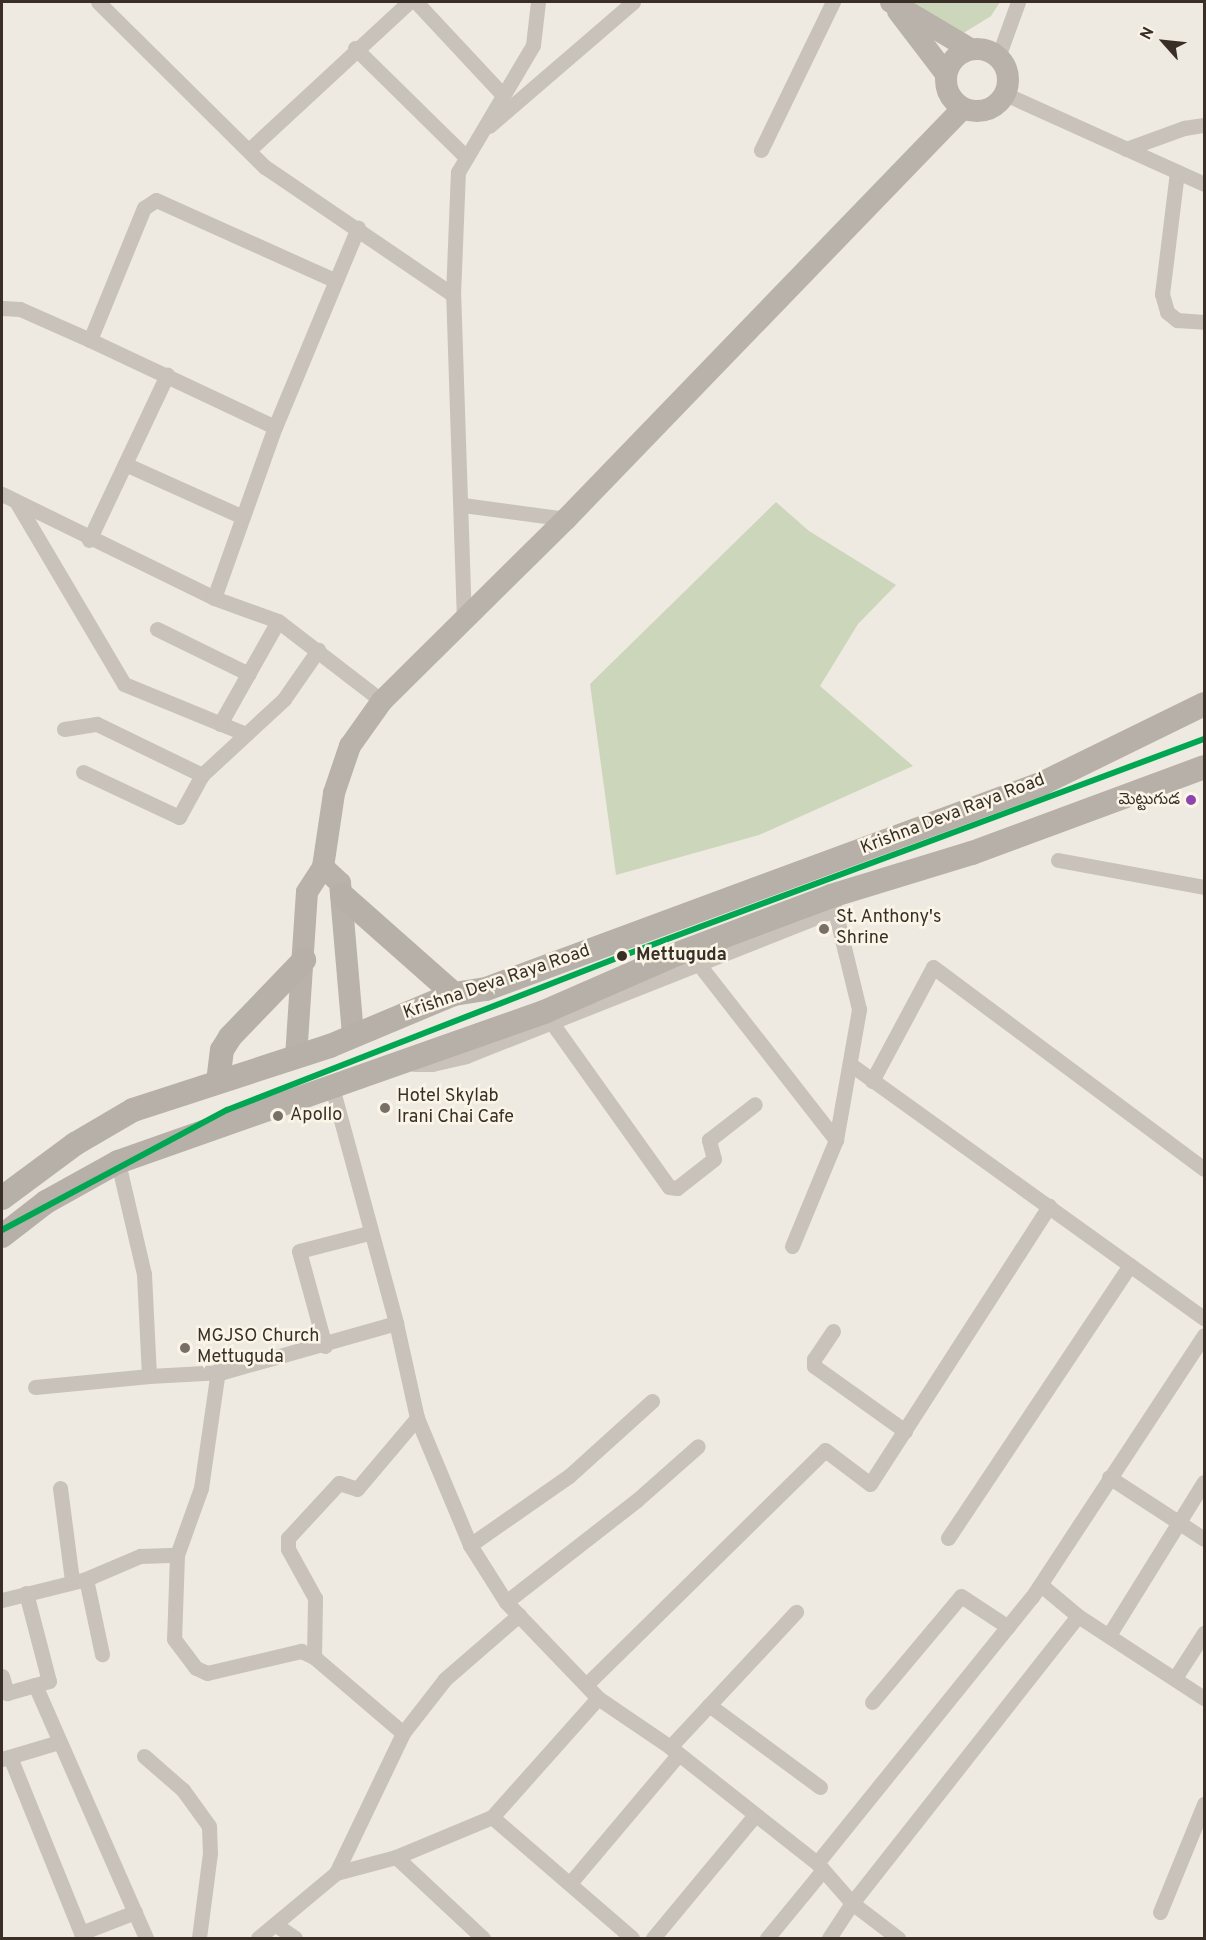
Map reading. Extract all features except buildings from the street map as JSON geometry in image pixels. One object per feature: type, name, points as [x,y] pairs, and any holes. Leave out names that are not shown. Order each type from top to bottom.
[{"type":"main road","name":"Krishna Deva Raya Road","points":[[2,1198],[75,1144],[133,1110],[296,1057],[454,994],[486,988],[1043,783],[1204,704]]},
{"type":"main road","name":"Krishna Deva Raya Road","points":[[2,1236],[46,1202],[117,1162],[544,1012],[677,954],[833,903],[1204,767]]},
{"type":"main road","points":[[342,895],[454,994]]},
{"type":"main road","points":[[218,1082],[222,1050],[230,1037],[304,960]]},
{"type":"street","points":[[98,2],[265,167],[358,228],[453,295]]},
{"type":"street","points":[[249,150],[356,48],[409,2]]},
{"type":"street","points":[[416,2],[502,94]]},
{"type":"street","points":[[464,621],[463,505],[453,295],[458,172],[533,45],[538,2]]},
{"type":"street","points":[[480,134],[633,2]]},
{"type":"street","points":[[761,150],[833,2]]},
{"type":"street","points":[[891,2],[970,49],[990,51],[998,57],[1008,74],[1005,94],[982,111],[963,108],[950,96],[946,74],[891,2]]},
{"type":"street","points":[[998,57],[1018,2]]},
{"type":"street","points":[[356,48],[465,157]]},
{"type":"street","points":[[946,74],[953,60],[970,49]]},
{"type":"street","points":[[1005,94],[1204,184]]},
{"type":"street","points":[[296,1057],[307,892],[323,867],[334,793],[350,746],[382,701],[566,519],[963,108]]},
{"type":"street","points":[[1126,149],[1184,128],[1204,125]]},
{"type":"street","points":[[1178,172],[1162,294],[1167,312],[1177,320],[1204,322]]},
{"type":"street","points":[[90,340],[144,208],[156,200],[334,280]]},
{"type":"street","points":[[213,598],[275,428],[334,280],[358,228]]},
{"type":"street","points":[[2,308],[20,309],[166,375],[275,428]]},
{"type":"street","points":[[89,540],[166,375]]},
{"type":"street","points":[[125,464],[243,517]]},
{"type":"street","points":[[2,494],[89,540],[213,598],[278,621],[382,701]]},
{"type":"street","points":[[17,503],[124,684],[246,734]]},
{"type":"street","points":[[463,505],[566,519]]},
{"type":"street","points":[[220,724],[278,621]]},
{"type":"street","points":[[158,629],[249,674]]},
{"type":"street","points":[[83,772],[179,817],[202,775],[284,699],[318,650]]},
{"type":"street","points":[[64,729],[97,724],[202,775]]},
{"type":"street","points":[[1058,860],[1204,887]]},
{"type":"street","points":[[323,867],[340,883],[352,1036]]},
{"type":"street","points":[[399,1063],[432,1064],[466,1056],[697,963],[833,903],[859,1009],[836,1140],[792,1246]]},
{"type":"street","points":[[697,963],[836,1140]]},
{"type":"street","points":[[872,1081],[933,967],[1204,1169]]},
{"type":"street","points":[[552,1023],[669,1187],[677,1188],[714,1159],[709,1140],[755,1104]]},
{"type":"street","points":[[850,1065],[1204,1318]]},
{"type":"street","points":[[332,1087],[369,1233],[396,1323],[417,1418],[470,1545],[506,1602],[588,1683],[598,1698],[674,1751],[755,1815],[820,1867],[852,1903],[898,1938]]},
{"type":"street","points":[[117,1162],[144,1274],[149,1376]]},
{"type":"street","points":[[588,1683],[825,1450],[870,1484],[1049,1206]]},
{"type":"street","points":[[325,1346],[299,1251],[369,1233]]},
{"type":"street","points":[[948,1538],[1130,1265]]},
{"type":"street","points":[[35,1387],[218,1370],[223,1372],[325,1346],[396,1323]]},
{"type":"street","points":[[833,1331],[814,1359],[814,1366],[904,1431]]},
{"type":"street","points":[[767,1938],[1041,1585],[1204,1335]]},
{"type":"street","points":[[218,1370],[201,1488],[177,1555],[174,1639],[196,1668],[207,1673],[286,1651],[302,1651],[314,1657],[403,1733]]},
{"type":"street","points":[[470,1545],[569,1476],[652,1401]]},
{"type":"street","points":[[314,1657],[315,1598],[288,1549],[288,1538],[339,1484],[357,1489],[417,1418]]},
{"type":"street","points":[[506,1602],[637,1500],[698,1446]]},
{"type":"street","points":[[1109,1478],[1204,1539]]},
{"type":"street","points":[[1108,1635],[1204,1482]]},
{"type":"street","points":[[60,1488],[79,1580],[102,1654]]},
{"type":"street","points":[[2,1600],[79,1580],[140,1556],[177,1555]]},
{"type":"street","points":[[1041,1585],[1078,1616],[1204,1698]]},
{"type":"street","points":[[2,1676],[7,1693],[49,1681],[26,1593]]},
{"type":"street","points":[[872,1702],[962,1596],[1008,1627]]},
{"type":"street","points":[[571,1882],[709,1705],[796,1612]]},
{"type":"street","points":[[258,1938],[336,1873],[403,1733],[445,1679],[519,1615]]},
{"type":"street","points":[[829,1938],[852,1903],[1078,1616]]},
{"type":"street","points":[[1174,1678],[1204,1633]]},
{"type":"street","points":[[35,1685],[146,1938]]},
{"type":"street","points":[[336,1873],[396,1857],[492,1817],[598,1698]]},
{"type":"street","points":[[709,1705],[820,1787]]},
{"type":"street","points":[[59,1742],[6,1758],[81,1933],[135,1912]]},
{"type":"street","points":[[144,1756],[183,1790],[209,1826],[210,1853],[199,1938]]},
{"type":"street","points":[[1160,1912],[1204,1804]]},
{"type":"street","points":[[653,1938],[755,1815]]},
{"type":"street","points":[[492,1817],[571,1882],[632,1938]]},
{"type":"street","points":[[396,1857],[483,1938]]},
{"type":"street","points":[[276,1925],[295,1938]]},
{"type":"green space","points":[[911,2],[1000,2],[991,16],[962,34]]},
{"type":"green space","points":[[776,502],[809,531],[896,585],[858,624],[820,686],[913,766],[759,835],[616,875],[590,684]]},
{"type":"transit line","points":[[2,1230],[227,1110],[622,956],[1204,739]]},
{"type":"place","name":"మెట్టుగుడ","points":[[1191,800]]},
{"type":"place","name":"St. Anthony's Shrine","points":[[824,929]]},
{"type":"place","name":"Mettuguda","points":[[622,956]]},
{"type":"place","name":"Hotel Skylab Irani Chai Cafe","points":[[385,1108]]},
{"type":"place","name":"Apollo","points":[[278,1116]]},
{"type":"place","name":"MGJSO Church Mettuguda","points":[[185,1348]]}]
